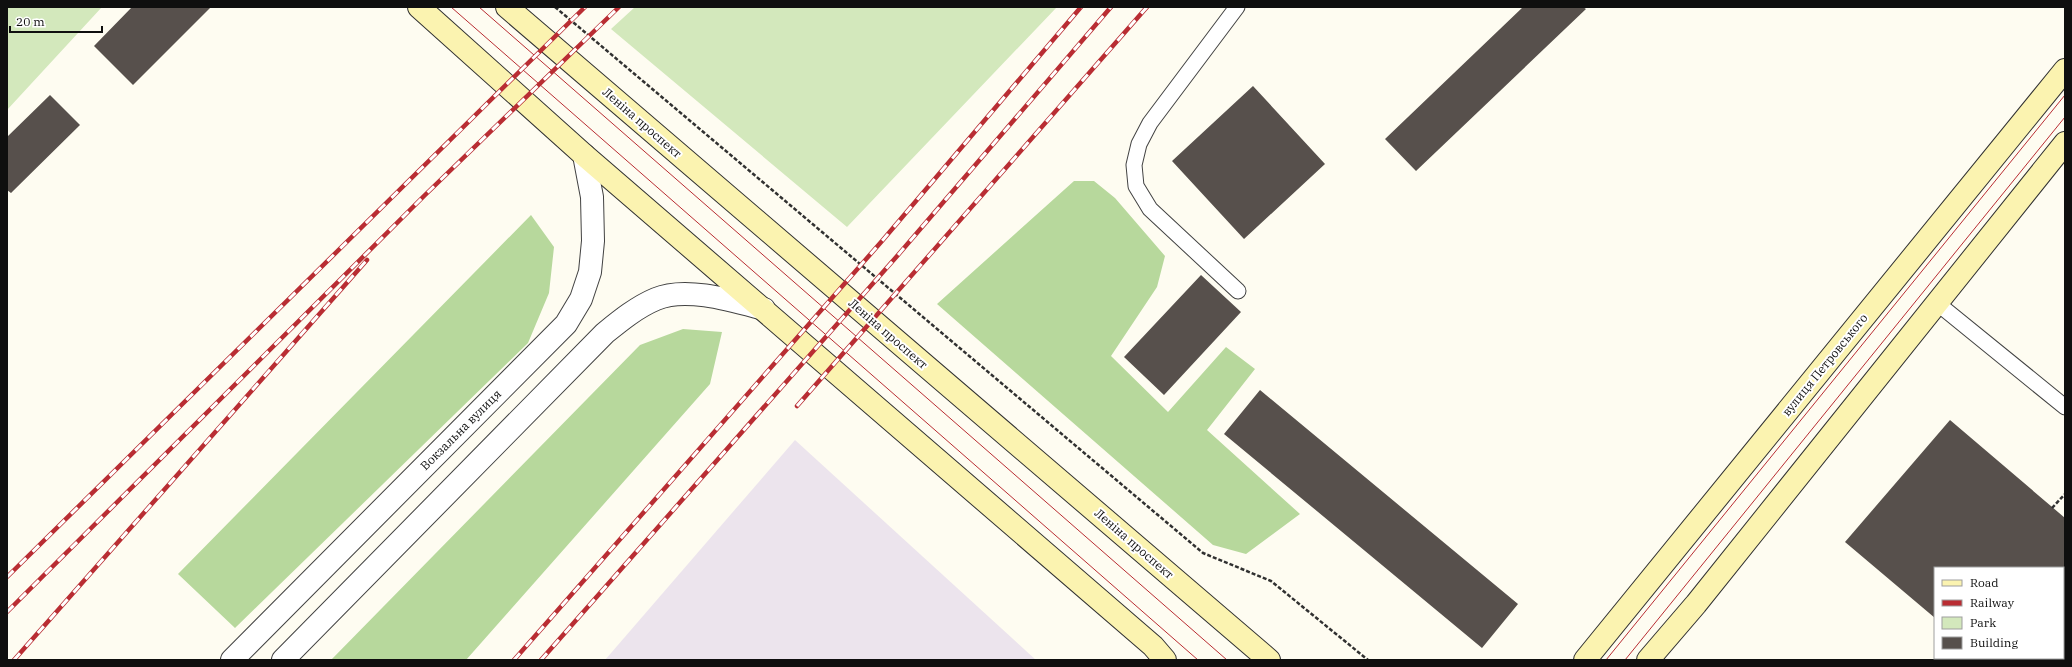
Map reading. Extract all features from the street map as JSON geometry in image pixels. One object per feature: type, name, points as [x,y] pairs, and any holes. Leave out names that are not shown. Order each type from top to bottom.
[{"type":"main road","points":[[419,7],[584,155],[1153,646],[1165,660]]},
{"type":"main road","name":"Леніна проспект","points":[[507,7],[1269,660]]},
{"type":"main road","name":"вулиця Петровського","points":[[1585,660],[2065,70]]},
{"type":"main road","points":[[1648,660],[1701,598],[2065,143]]},
{"type":"street","name":"Вокзальна вулиця","points":[[232,660],[566,324],[581,299],[590,272],[593,241],[592,197],[584,155]]},
{"type":"street","points":[[283,660],[605,333],[632,312],[657,298],[684,294],[709,295],[764,309]]},
{"type":"lane","points":[[1237,7],[1150,123],[1139,144],[1134,166],[1136,186],[1150,209],[1238,291]]},
{"type":"lane","points":[[1937,303],[2065,407]]},
{"type":"path","points":[[555,7],[1203,553],[1271,581],[1368,660]]},
{"type":"path","points":[[2052,508],[2065,494]]},
{"type":"shaded area","points":[[795,440],[1036,660],[605,660]]},
{"type":"green space","points":[[7,7],[102,7],[7,110]]},
{"type":"green space","points":[[635,7],[1057,7],[847,227],[611,29]]},
{"type":"green space","points":[[1074,181],[1094,181],[1115,198],[1165,256],[1157,287],[1111,356],[1168,412],[1226,347],[1255,369],[1207,430],[1300,514],[1246,554],[1213,545],[937,304]]},
{"type":"green space","points":[[531,215],[554,247],[549,293],[528,343],[235,628],[178,574]]},
{"type":"green space","points":[[683,329],[722,332],[710,384],[466,660],[331,660],[640,345]]},
{"type":"building","points":[[132,7],[211,7],[133,85],[94,46]]},
{"type":"building","points":[[1523,7],[1583,7],[1586,9],[1416,171],[1385,139]]},
{"type":"building","points":[[1253,86],[1325,164],[1244,239],[1172,161]]},
{"type":"building","points":[[50,95],[80,125],[11,193],[7,190],[7,137]]},
{"type":"building","points":[[1201,275],[1241,312],[1164,395],[1124,357]]},
{"type":"building","points":[[1260,390],[1518,604],[1482,648],[1224,434]]},
{"type":"building","points":[[1950,420],[2065,518],[2065,611],[2064,612],[2064,567],[1934,567],[1934,617],[1845,542]]},
{"type":"building","points":[[1983,659],[2004,659],[2003,660]]},
{"type":"tram line","points":[[451,7],[1198,660]]},
{"type":"tram line","points":[[479,7],[1227,660]]},
{"type":"tram line","points":[[1606,660],[2065,95]]},
{"type":"tram line","points":[[1625,660],[2065,117]]},
{"type":"railway","points":[[7,577],[585,7]]},
{"type":"railway","points":[[7,612],[425,195],[619,7]]},
{"type":"railway","points":[[514,660],[882,241],[1081,7]]},
{"type":"railway","points":[[541,660],[898,255],[1111,7]]},
{"type":"railway","points":[[797,406],[1147,7]]},
{"type":"railway","points":[[14,660],[367,260]]}]
